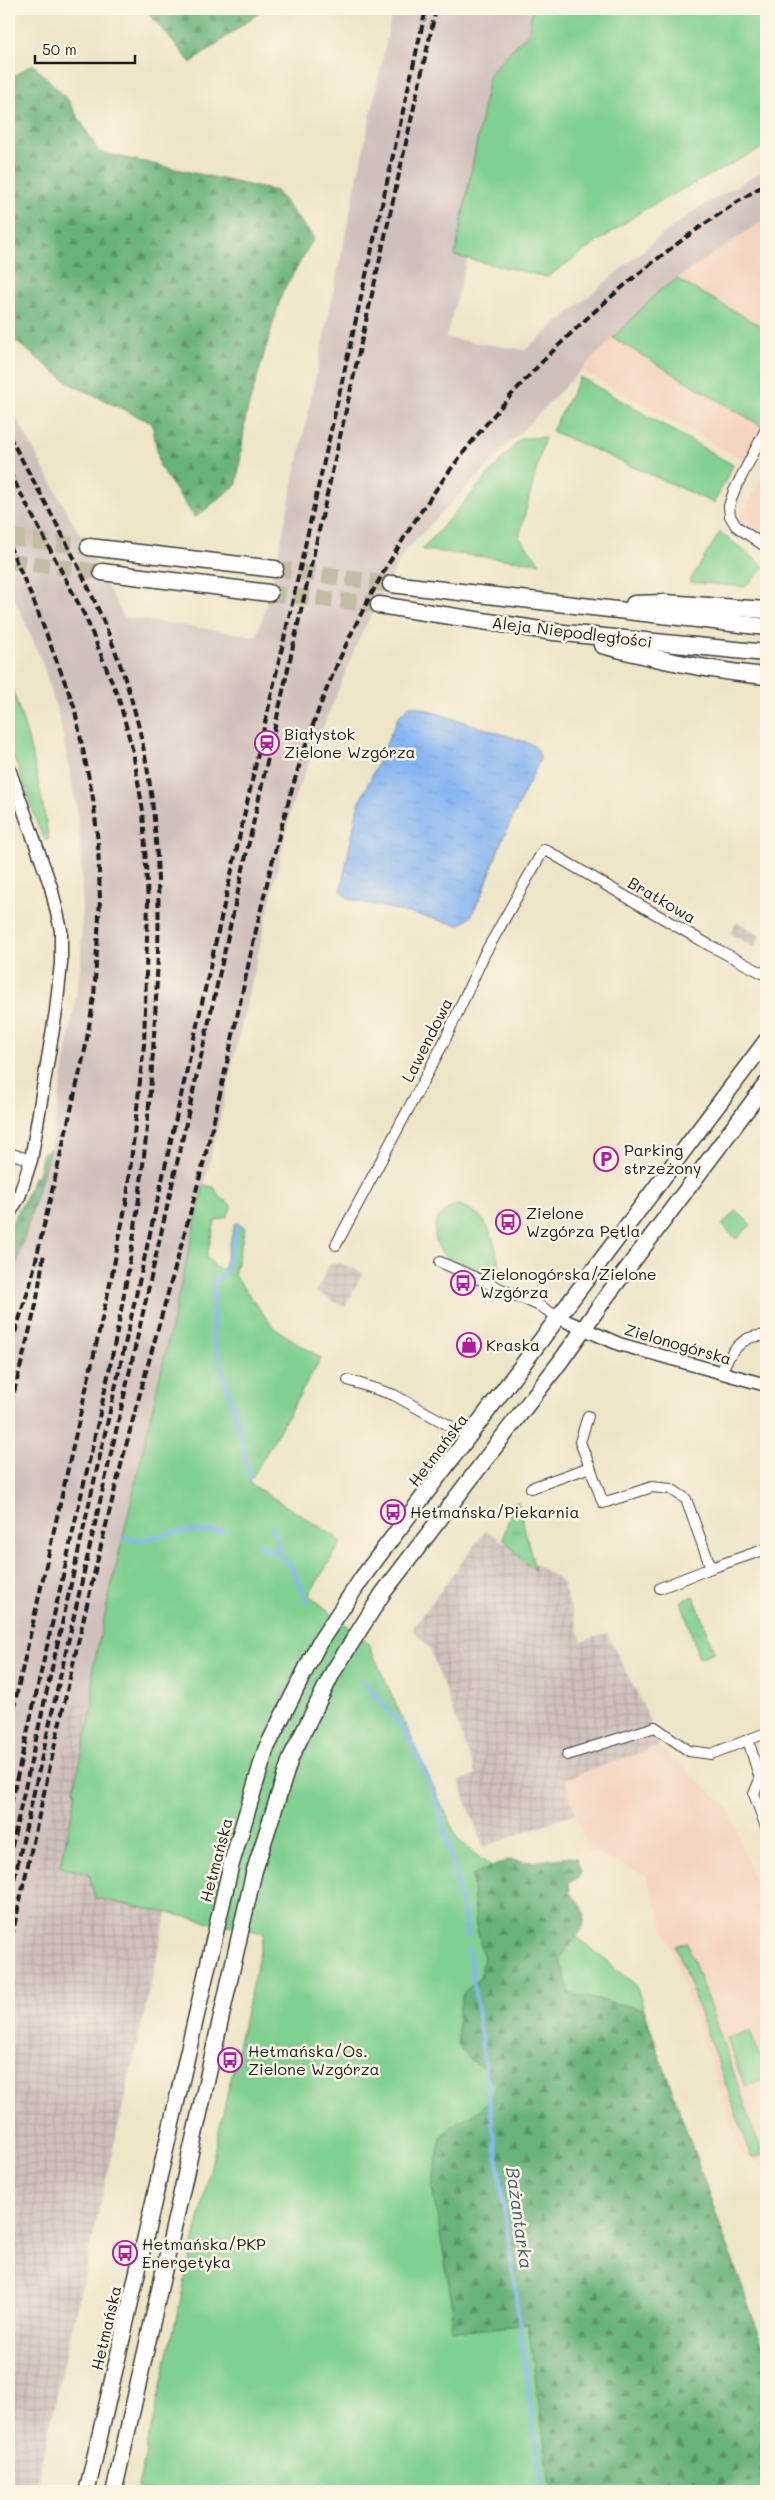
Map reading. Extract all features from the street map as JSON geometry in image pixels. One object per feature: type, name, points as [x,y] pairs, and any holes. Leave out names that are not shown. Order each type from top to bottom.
[{"type":"main road","points":[[88,547],[274,569]]},
{"type":"main road","points":[[102,572],[269,593]]},
{"type":"main road","name":"Aleja Niepodległości","points":[[391,584],[766,627]]},
{"type":"main road","points":[[582,606],[664,603],[766,610]]},
{"type":"main road","name":"Aleja Niepodległości","points":[[379,605],[554,632],[766,653]]},
{"type":"main road","points":[[554,632],[638,654],[720,670],[766,676]]},
{"type":"main road","points":[[559,1318],[766,1041]]},
{"type":"main road","points":[[114,2491],[254,1872],[291,1757],[333,1672],[383,1593],[766,1084]]},
{"type":"main road","name":"Hetmańska","points":[[87,2491],[231,1865],[266,1749],[319,1643],[362,1578],[559,1318]]},
{"type":"main road","points":[[362,1578],[383,1593]]},
{"type":"main road","points":[[95,2457],[121,2462]]},
{"type":"street","points":[[766,429],[734,491],[729,506],[730,516],[736,526],[766,547]]},
{"type":"street","points":[[9,769],[51,887],[61,930],[61,963],[56,1011],[31,1160],[22,1190],[9,1214]]},
{"type":"street","name":"Bratkowa","points":[[544,848],[708,945],[766,975]]},
{"type":"street","name":"Lawendowa","points":[[336,1244],[444,1042],[484,955],[544,848]]},
{"type":"street","points":[[9,1153],[31,1160]]},
{"type":"street","points":[[440,1262],[542,1307],[559,1318]]},
{"type":"street","name":"Zielonogórska","points":[[559,1318],[619,1344],[766,1385]]},
{"type":"street","points":[[721,1373],[728,1355],[742,1343],[761,1335],[766,1337]]},
{"type":"street","points":[[348,1380],[394,1394],[470,1437]]},
{"type":"street","points":[[588,1416],[580,1442],[603,1503],[652,1487],[671,1489],[686,1499],[711,1568]]},
{"type":"street","points":[[531,1488],[590,1467]]},
{"type":"street","points":[[660,1588],[766,1549]]},
{"type":"street","points":[[567,1755],[655,1727],[689,1751],[711,1754],[766,1733]]},
{"type":"street","points":[[748,1740],[760,1779],[754,1794],[766,1828]]},
{"type":"shaded area","points":[[393,9],[535,9],[446,338],[525,350],[655,240],[699,208],[766,169],[766,218],[659,291],[404,552],[358,641],[293,802],[93,1667],[93,1705],[75,1702],[9,1993],[9,1291],[52,1142],[81,964],[82,903],[77,808],[59,717],[42,662],[9,586],[9,404],[124,617],[256,636],[264,614],[280,546]]},
{"type":"shaded area","points":[[766,218],[766,329],[677,279]]},
{"type":"shaded area","points":[[613,338],[763,427],[745,461],[581,370]]},
{"type":"shaded area","points":[[766,470],[766,539],[743,526],[740,519]]},
{"type":"shaded area","points":[[737,922],[761,936],[754,947],[730,933]]},
{"type":"shaded area","points":[[340,1263],[363,1273],[345,1307],[316,1292],[329,1265]]},
{"type":"shaded area","points":[[486,1530],[562,1582],[582,1641],[607,1633],[645,1709],[659,1746],[565,1779],[575,1813],[483,1847],[459,1781],[476,1775],[430,1649],[412,1629]]},
{"type":"shaded area","points":[[75,1701],[93,1705],[74,1789],[95,1898],[167,1912],[35,2491],[9,2491],[9,1993]]},
{"type":"shaded area","points":[[659,1746],[728,1807],[755,1884],[766,1880],[766,2169],[742,2155],[646,1875],[587,1850],[565,1779]]},
{"type":"green space","points":[[145,9],[264,9],[191,63]]},
{"type":"green space","points":[[532,9],[766,9],[766,146],[645,209],[547,277],[455,256],[490,73],[529,32]]},
{"type":"green space","points":[[33,64],[68,100],[99,152],[276,191],[314,238],[282,293],[246,415],[237,484],[195,518],[160,467],[152,423],[70,384],[9,336],[9,79]]},
{"type":"green space","points":[[677,279],[766,329],[766,420],[763,427],[613,338],[659,291]]},
{"type":"green space","points":[[580,377],[733,465],[714,503],[552,431]]},
{"type":"green space","points":[[545,437],[519,537],[540,563],[422,550],[521,438]]},
{"type":"green space","points":[[720,532],[765,567],[745,587],[689,582]]},
{"type":"green space","points":[[9,681],[33,759],[49,840],[45,839],[41,834],[18,767],[9,750]]},
{"type":"green space","points":[[50,1149],[9,1291],[9,1227],[24,1201],[34,1177],[37,1177],[43,1153]]},
{"type":"green space","points":[[204,1185],[214,1187],[219,1196],[232,1206],[227,1217],[215,1221],[206,1258],[211,1260],[214,1267],[223,1270],[235,1223],[245,1228],[234,1275],[274,1328],[321,1358],[249,1483],[342,1541],[309,1595],[368,1643],[458,1840],[636,1985],[766,2375],[766,2491],[137,2491],[264,1933],[95,1898],[89,1874],[60,1867],[76,1795],[74,1789],[93,1705],[93,1667]]},
{"type":"green space","points":[[458,1205],[470,1209],[486,1224],[495,1245],[503,1280],[456,1262],[445,1256],[439,1249],[435,1237],[437,1220],[444,1212]]},
{"type":"green space","points":[[736,1210],[751,1225],[736,1239],[722,1225]]},
{"type":"green space","points":[[514,1502],[518,1502],[535,1570],[526,1564],[503,1538]]},
{"type":"green space","points":[[694,1596],[714,1652],[699,1658],[681,1601]]},
{"type":"green space","points":[[570,1857],[576,1858],[581,1871],[579,1877],[569,1883],[570,1894],[584,1911],[584,1919],[578,1935],[560,1959],[570,1994],[643,2009],[766,2354],[766,2491],[551,2491],[528,2324],[464,2331],[451,2330],[453,2308],[432,2187],[441,2137],[457,2122],[478,2111],[489,2102],[494,2088],[487,2070],[470,2060],[458,2045],[458,2015],[463,1993],[480,1978],[484,1958],[476,1925],[472,1876],[507,1860],[531,1862]]},
{"type":"green space","points":[[687,1942],[763,2155],[752,2158],[676,1946]]},
{"type":"green space","points":[[750,2030],[766,2072],[766,2079],[745,2087],[727,2039]]},
{"type":"water","points":[[409,706],[415,706],[527,742],[535,747],[540,759],[502,840],[483,892],[470,918],[459,925],[350,899],[344,895],[341,889],[358,806],[399,716]]},
{"type":"waterway","points":[[238,1224],[226,1272],[214,1283],[212,1335],[238,1425],[250,1478]]},
{"type":"waterway","points":[[271,1526],[278,1542],[278,1552]]},
{"type":"waterway","name":"Bażantarka","points":[[125,1538],[140,1540],[177,1532],[222,1531]]},
{"type":"waterway","name":"Bażantarka","points":[[257,1545],[286,1560],[295,1573],[308,1603]]},
{"type":"waterway","name":"Bażantarka","points":[[360,1678],[390,1711],[406,1733],[419,1757],[438,1806],[445,1831],[468,1936]]},
{"type":"waterway","name":"Bażantarka","points":[[469,1949],[542,2491]]},
{"type":"tunnel","points":[[9,537],[89,547]]},
{"type":"tunnel","points":[[9,561],[102,572]]},
{"type":"tunnel","points":[[275,569],[391,584]]},
{"type":"tunnel","points":[[269,593],[379,605]]},
{"type":"railway","points":[[9,1859],[426,9]]},
{"type":"railway","points":[[9,1902],[436,9]]},
{"type":"railway","points":[[9,1949],[104,1532],[200,1176],[272,863],[301,760],[334,671],[376,586],[425,505],[481,430],[544,360],[613,295],[687,237],[766,184]]},
{"type":"railway","points":[[9,436],[84,578],[115,651],[128,689],[139,728],[151,795],[155,828],[158,896],[158,964],[154,1029],[137,1216],[114,1347],[100,1413],[9,1812]]},
{"type":"railway","points":[[9,471],[86,618],[119,699],[133,752],[143,811],[148,902],[144,1045],[127,1198],[112,1275],[9,1728]]},
{"type":"railway","points":[[9,545],[34,602],[74,706],[93,798],[98,843],[100,900],[94,997],[85,1050],[31,1281],[9,1352]]},
{"type":"railway","points":[[11,1404],[36,1305],[44,1253]]},
{"type":"place","name":"Białystok Zielone Wzgórza","points":[[267,743]]},
{"type":"place","name":"Parking strzeżony","points":[[606,1159]]},
{"type":"place","name":"Zielone Wzgórza Pętla","points":[[508,1222]]},
{"type":"place","name":"Zielonogórska/Zielone Wzgórza","points":[[463,1283]]},
{"type":"place","name":"Kraska","points":[[469,1345]]},
{"type":"place","name":"Hetmańska/Piekarnia","points":[[393,1512]]},
{"type":"place","name":"Hetmańska/Os. Zielone Wzgórza","points":[[230,2060]]},
{"type":"place","name":"Hetmańska/PKP Energetyka","points":[[125,2253]]}]
